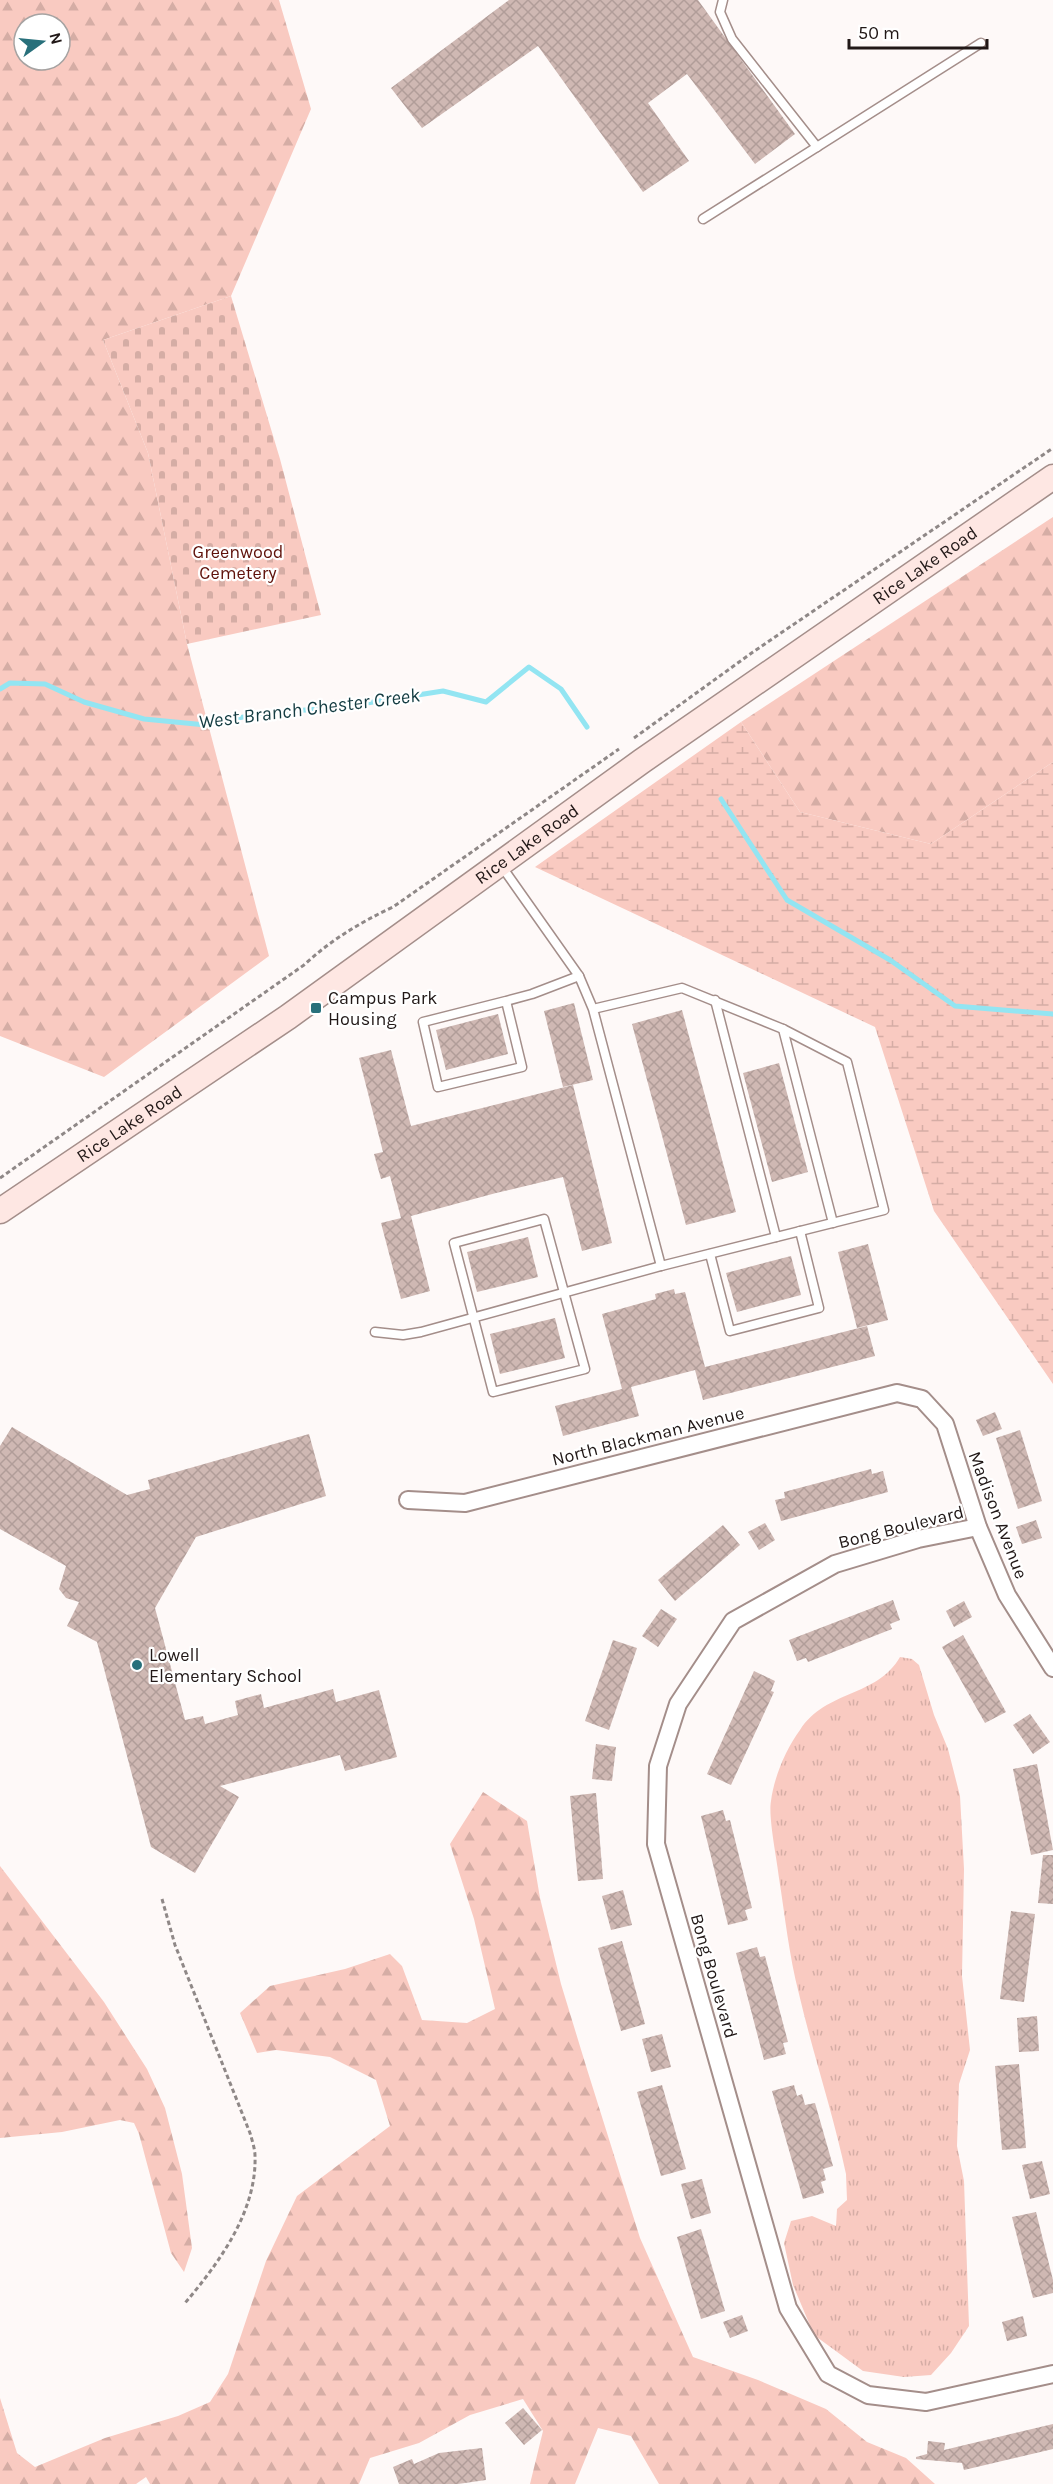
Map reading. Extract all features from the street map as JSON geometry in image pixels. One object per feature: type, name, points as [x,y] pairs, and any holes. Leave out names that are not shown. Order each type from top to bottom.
[{"type":"main road","name":"Rice Lake Road","points":[[0,1211],[288,1017],[642,761],[1053,477]]},
{"type":"street","name":"North Blackman Avenue","points":[[408,1500],[465,1503],[897,1393]]},
{"type":"street","name":"Madison Avenue","points":[[897,1393],[922,1399],[945,1425],[978,1527],[1007,1595],[1053,1668]]},
{"type":"street","name":"Bong Boulevard","points":[[978,1527],[918,1539],[834,1564],[733,1621],[678,1704],[658,1766],[656,1844],[788,2308],[828,2374],[868,2396],[926,2402],[1053,2374]]},
{"type":"lane","points":[[723,0],[720,12],[732,39],[817,147]]},
{"type":"lane","points":[[703,219],[981,43]]},
{"type":"lane","points":[[499,864],[579,976],[593,1009],[661,1266]]},
{"type":"lane","points":[[506,1001],[522,1067],[438,1087],[423,1022],[506,1001],[579,976]]},
{"type":"lane","points":[[375,1332],[403,1335],[474,1318],[661,1266],[884,1210],[847,1062],[783,1029],[682,988],[593,1009]]},
{"type":"lane","points":[[715,1000],[776,1237]]},
{"type":"lane","points":[[783,1029],[833,1223]]},
{"type":"lane","points":[[544,1219],[565,1292],[585,1369],[493,1392],[454,1243],[544,1219]]},
{"type":"lane","points":[[710,1254],[730,1331],[819,1308],[800,1231]]},
{"type":"path","points":[[633,740],[753,652],[1053,448]]},
{"type":"path","points":[[0,1178],[296,972],[325,946],[360,922],[393,907],[623,746]]},
{"type":"path","points":[[162,1899],[175,1945],[250,2133],[256,2155],[253,2182],[243,2216],[211,2271],[185,2303]]},
{"type":"green space","points":[[0,0],[279,0],[311,109],[231,296],[103,340],[148,453],[187,644],[269,956],[104,1077],[0,1036]]},
{"type":"green space","name":"Greenwood Cemetery","points":[[231,296],[280,459],[321,615],[187,644],[148,453],[103,340]]},
{"type":"green space","points":[[1053,517],[1053,762],[931,844],[800,812],[741,722]]},
{"type":"green space","points":[[741,722],[800,812],[931,844],[1053,762],[1053,1384],[934,1211],[875,1027],[535,867]]},
{"type":"green space","points":[[900,1657],[912,1659],[919,1665],[934,1715],[948,1749],[960,1796],[964,1869],[962,1976],[970,2050],[959,2084],[957,2146],[964,2181],[969,2326],[951,2353],[931,2375],[904,2377],[863,2371],[814,2335],[793,2285],[784,2243],[791,2221],[812,2216],[836,2226],[837,2209],[847,2200],[846,2174],[792,1965],[770,1808],[775,1782],[785,1754],[811,1717],[824,1707],[878,1680]]},
{"type":"green space","points":[[483,1792],[527,1821],[540,1898],[561,1984],[586,2066],[640,2238],[693,2357],[758,2380],[826,2409],[867,2442],[906,2458],[935,2484],[659,2484],[631,2436],[598,2428],[575,2484],[530,2484],[543,2431],[523,2399],[470,2415],[419,2443],[370,2458],[359,2484],[150,2484],[146,2477],[136,2484],[0,2484],[0,2398],[17,2453],[35,2467],[105,2438],[178,2416],[210,2402],[228,2374],[266,2261],[297,2196],[390,2126],[376,2080],[330,2057],[276,2050],[257,2053],[240,2013],[270,1986],[345,1969],[390,1954],[402,1966],[422,2020],[467,2023],[495,2009],[474,1919],[450,1844]]},
{"type":"green space","points":[[0,1866],[104,2002],[147,2069],[165,2108],[182,2174],[192,2248],[184,2272],[171,2253],[134,2123],[120,2120],[62,2132],[0,2138]]},
{"type":"building","points":[[509,0],[698,0],[795,134],[755,164],[687,74],[648,103],[689,161],[643,192],[538,46],[422,128],[391,88]]},
{"type":"building","points":[[574,1003],[593,1080],[563,1087],[544,1011]]},
{"type":"building","points":[[682,1010],[736,1212],[686,1225],[632,1024]]},
{"type":"building","points":[[498,1014],[508,1054],[446,1070],[436,1030]]},
{"type":"building","points":[[391,1050],[411,1126],[573,1085],[612,1243],[582,1251],[563,1177],[496,1193],[411,1216],[430,1291],[401,1299],[381,1223],[401,1218],[390,1176],[381,1179],[374,1154],[383,1152],[359,1058]]},
{"type":"building","points":[[779,1063],[808,1172],[772,1182],[743,1073]]},
{"type":"building","points":[[528,1237],[538,1277],[477,1292],[467,1252]]},
{"type":"building","points":[[868,1244],[888,1320],[857,1328],[838,1252]]},
{"type":"building","points":[[791,1256],[801,1295],[737,1312],[726,1273]]},
{"type":"building","points":[[674,1289],[675,1294],[685,1292],[705,1367],[867,1326],[875,1356],[703,1400],[695,1370],[631,1387],[639,1416],[563,1436],[555,1406],[622,1389],[602,1314],[656,1299],[655,1294]]},
{"type":"building","points":[[555,1318],[565,1358],[500,1374],[490,1334]]},
{"type":"building","points":[[995,1412],[1002,1429],[983,1436],[976,1420]]},
{"type":"building","name":"Lowell Elementary School","points":[[12,1427],[127,1495],[150,1489],[148,1480],[309,1434],[326,1496],[196,1537],[155,1608],[185,1720],[203,1716],[205,1724],[238,1715],[235,1701],[261,1694],[264,1708],[333,1689],[336,1702],[379,1690],[397,1757],[345,1771],[340,1755],[220,1786],[239,1797],[195,1873],[151,1847],[97,1642],[67,1626],[79,1602],[66,1598],[59,1589],[66,1566],[0,1529],[0,1446]]},
{"type":"building","points":[[1020,1430],[1042,1501],[1018,1509],[996,1438]]},
{"type":"building","points":[[871,1469],[872,1474],[883,1471],[888,1492],[781,1521],[775,1500],[785,1498],[784,1492]]},
{"type":"building","points":[[1036,1520],[1042,1538],[1022,1544],[1016,1527]]},
{"type":"building","points":[[765,1523],[775,1540],[759,1550],[748,1532]]},
{"type":"building","points":[[723,1525],[740,1545],[675,1601],[658,1580]]},
{"type":"building","points":[[893,1600],[900,1620],[890,1624],[892,1629],[808,1662],[806,1658],[797,1661],[789,1640]]},
{"type":"building","points":[[964,1601],[972,1617],[954,1627],[946,1611]]},
{"type":"building","points":[[661,1609],[677,1619],[658,1647],[642,1636]]},
{"type":"building","points":[[963,1635],[1006,1712],[985,1723],[942,1647]]},
{"type":"building","points":[[613,1640],[637,1648],[609,1730],[585,1721]]},
{"type":"building","points":[[754,1671],[775,1681],[771,1691],[774,1692],[731,1785],[707,1774]]},
{"type":"building","points":[[1030,1714],[1050,1742],[1033,1754],[1013,1725]]},
{"type":"building","points":[[596,1744],[616,1747],[612,1781],[592,1779]]},
{"type":"building","points":[[1037,1764],[1053,1850],[1031,1855],[1013,1769]]},
{"type":"building","points":[[596,1793],[603,1879],[578,1881],[570,1796]]},
{"type":"building","points":[[723,1810],[726,1821],[730,1820],[752,1908],[745,1910],[748,1920],[728,1925],[701,1816]]},
{"type":"building","points":[[1043,1855],[1053,1855],[1053,1904],[1038,1903]]},
{"type":"building","points":[[623,1890],[632,1925],[611,1930],[602,1896]]},
{"type":"building","points":[[1011,1911],[1035,1914],[1024,2002],[1000,1999]]},
{"type":"building","points":[[622,1941],[645,2024],[621,2031],[598,1948]]},
{"type":"building","points":[[757,1947],[760,1957],[765,1956],[788,2042],[783,2043],[786,2054],[764,2060],[736,1953]]},
{"type":"building","points":[[1037,2016],[1039,2051],[1019,2052],[1017,2018]]},
{"type":"building","points":[[662,2034],[671,2067],[651,2072],[642,2039]]},
{"type":"building","points":[[1019,2064],[1026,2148],[1002,2150],[995,2066]]},
{"type":"building","points":[[662,2085],[686,2169],[661,2176],[637,2092]]},
{"type":"building","points":[[794,2085],[797,2096],[802,2094],[805,2105],[815,2103],[833,2166],[823,2169],[826,2180],[821,2182],[824,2193],[803,2199],[772,2091]]},
{"type":"building","points":[[1042,2161],[1050,2194],[1030,2199],[1022,2165]]},
{"type":"building","points":[[702,2179],[711,2213],[691,2219],[681,2184]]},
{"type":"building","points":[[1036,2212],[1053,2280],[1053,2293],[1033,2298],[1012,2217]]},
{"type":"building","points":[[701,2229],[725,2311],[701,2319],[677,2237]]},
{"type":"building","points":[[742,2315],[748,2331],[730,2338],[723,2322]]},
{"type":"building","points":[[1023,2316],[1027,2336],[1007,2341],[1002,2322]]},
{"type":"building","points":[[523,2408],[542,2430],[524,2445],[505,2423]]},
{"type":"building","points":[[1053,2424],[1053,2449],[964,2470],[962,2463],[916,2459],[916,2457],[927,2454],[928,2441],[945,2443],[944,2450]]},
{"type":"building","points":[[482,2448],[486,2480],[458,2484],[399,2484],[393,2467],[412,2459],[414,2464],[439,2453]]},
{"type":"waterway","name":"West Branch Chester Creek","points":[[0,689],[10,683],[45,684],[84,702],[144,719],[206,725],[262,713],[335,708],[443,691],[486,702],[529,667],[561,689],[587,727]]},
{"type":"waterway","name":"West Branch Chester Creek","points":[[721,799],[787,900],[890,960],[955,1006],[1053,1014]]},
{"type":"place","name":"Campus Park Housing","points":[[316,1008]]},
{"type":"place","name":"Lowell Elementary School","points":[[137,1665]]}]
